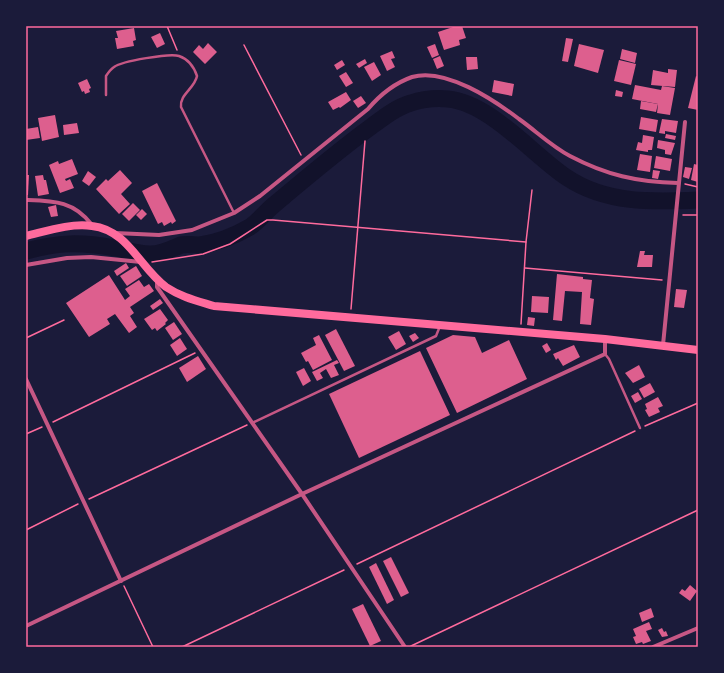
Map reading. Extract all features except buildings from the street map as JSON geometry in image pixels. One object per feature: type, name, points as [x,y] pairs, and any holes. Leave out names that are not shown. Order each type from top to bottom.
[{"type":"highway","points":[[26,236],[61,227],[92,226],[115,235],[156,278],[179,294],[214,306],[520,333],[606,339],[698,350]]},
{"type":"street","points":[[115,235],[166,234],[192,230],[234,213],[368,109],[376,99],[412,77],[426,76],[462,84],[483,93],[519,119],[547,142],[569,156],[592,167],[629,179],[650,182],[678,183]]},
{"type":"street","points":[[663,345],[677,189],[685,122]]},
{"type":"street","points":[[26,200],[60,202],[85,215],[92,226]]},
{"type":"street","points":[[26,265],[67,258],[91,257],[143,263]]},
{"type":"street","points":[[156,278],[157,287],[302,494],[405,647]]},
{"type":"street","points":[[26,626],[302,494],[605,354],[606,339]]},
{"type":"street","points":[[26,379],[121,581]]},
{"type":"street","points":[[653,647],[698,628]]},
{"type":"lane","points":[[106,95],[106,76],[114,66],[160,56],[175,55],[180,56],[192,66],[197,76],[193,85],[182,98],[180,102],[181,107],[234,213]]},
{"type":"lane","points":[[252,423],[436,336],[441,326]]},
{"type":"lane","points":[[605,354],[609,359],[640,428]]},
{"type":"path","points":[[166,26],[180,56]]},
{"type":"path","points":[[244,45],[304,160]]},
{"type":"path","points":[[350,318],[365,141]]},
{"type":"path","points":[[678,183],[698,187]]},
{"type":"path","points":[[520,333],[526,242],[532,190]]},
{"type":"path","points":[[675,213],[698,215]]},
{"type":"path","points":[[143,263],[203,254],[230,244],[267,220],[526,242]]},
{"type":"path","points":[[525,268],[669,280]]},
{"type":"path","points":[[26,338],[64,320]]},
{"type":"path","points":[[26,434],[200,350]]},
{"type":"path","points":[[182,647],[640,428],[698,403]]},
{"type":"path","points":[[26,530],[84,501],[252,423]]},
{"type":"path","points":[[408,647],[698,510]]},
{"type":"path","points":[[121,581],[153,647]]},
{"type":"waterway","points":[[26,251],[49,246],[81,244],[157,254],[181,245],[200,245],[226,238],[253,225],[323,164],[386,116],[406,105],[430,99],[448,99],[464,103],[495,119],[553,167],[581,186],[613,197],[647,201],[698,200]]}]
